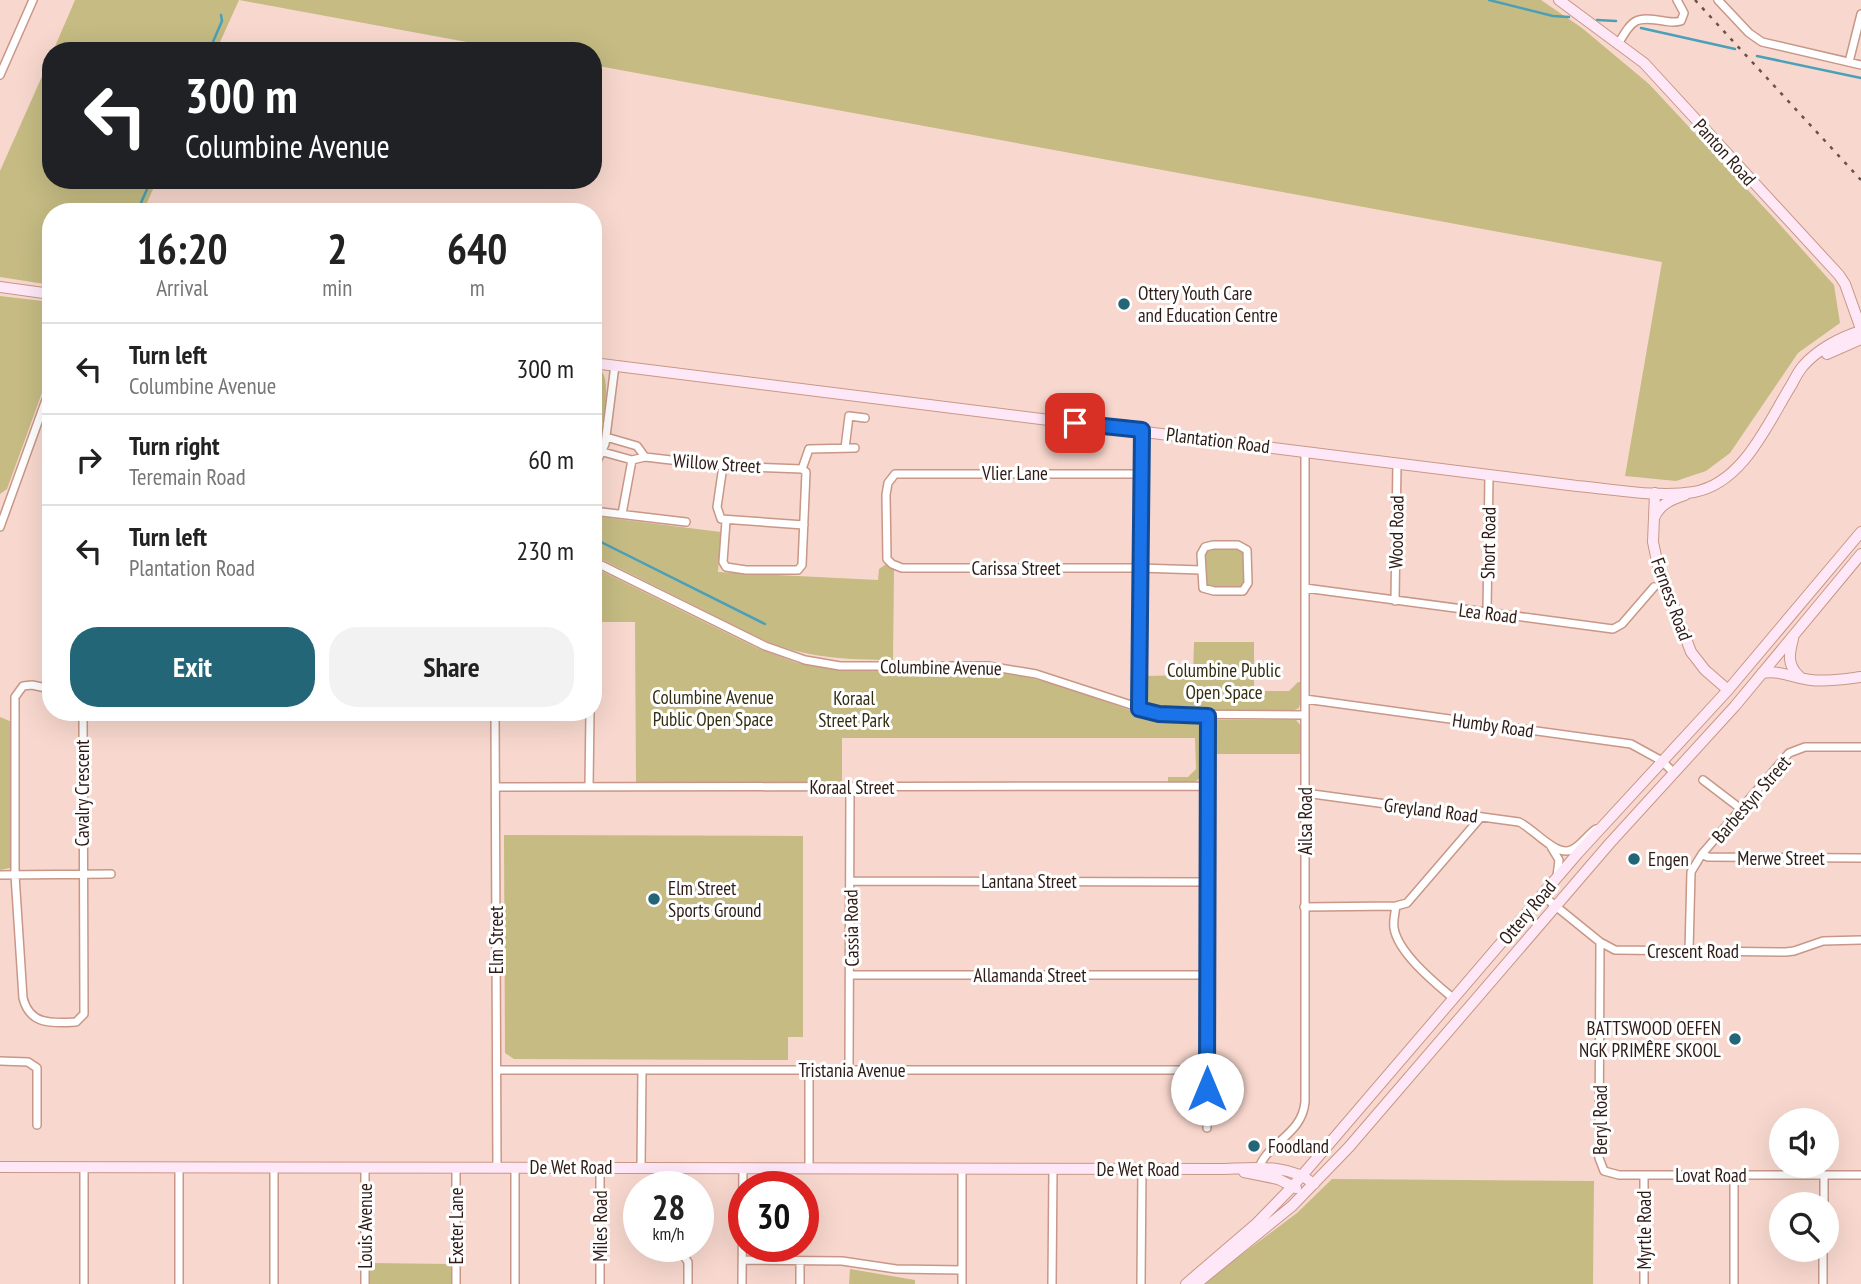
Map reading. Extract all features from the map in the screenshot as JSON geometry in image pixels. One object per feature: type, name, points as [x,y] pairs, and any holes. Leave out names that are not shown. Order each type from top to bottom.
[{"type":"street","points":[[0,75],[4,55],[33,0]]},
{"type":"street","name":"Panton Road","points":[[1559,0],[1649,68],[1839,275],[1845,284],[1861,330]]},
{"type":"street","points":[[1618,44],[1630,24],[1637,19],[1644,17],[1676,23],[1681,21],[1684,13],[1677,0]]},
{"type":"street","points":[[1718,0],[1756,39],[1861,65]]},
{"type":"street","points":[[1849,62],[1861,14]]},
{"type":"street","points":[[0,288],[42,293]]},
{"type":"street","points":[[1835,341],[1850,325],[1853,309]]},
{"type":"street","name":"Plantation Road","points":[[602,364],[1489,475],[1655,493],[1694,492],[1722,479],[1743,460],[1807,362],[1835,341],[1861,330]]},
{"type":"street","name":"Plantation Road","points":[[1793,383],[1819,358],[1861,338]]},
{"type":"street","points":[[603,452],[615,365]]},
{"type":"street","points":[[0,527],[42,411]]},
{"type":"street","points":[[845,448],[849,416],[865,418]]},
{"type":"street","points":[[1139,709],[1142,430]]},
{"type":"street","name":"Willow Street","points":[[607,437],[637,446],[645,457]]},
{"type":"street","points":[[726,521],[723,564],[728,568],[798,570],[802,565],[807,475],[802,469],[809,449],[855,448]]},
{"type":"street","name":"Ailsa Road","points":[[1258,1170],[1296,1126],[1305,1109],[1305,451]]},
{"type":"street","name":"Willow Street","points":[[603,452],[632,460],[645,457],[723,466],[802,469]]},
{"type":"street","points":[[622,514],[632,460]]},
{"type":"street","name":"Wood Road","points":[[1395,601],[1397,463]]},
{"type":"street","points":[[723,466],[718,514],[720,519],[804,525]]},
{"type":"street","name":"Vlier Lane","points":[[892,565],[886,555],[886,495],[891,477],[901,473],[1140,474]]},
{"type":"street","name":"Short Road","points":[[1487,612],[1489,475]]},
{"type":"street","points":[[1653,522],[1657,513],[1667,503],[1694,492]]},
{"type":"street","name":"Ferness Road","points":[[1655,493],[1653,542],[1658,566],[1696,660],[1728,690]]},
{"type":"street","points":[[0,499],[9,502]]},
{"type":"street","points":[[602,512],[686,522]]},
{"type":"street","name":"Ottery Road","points":[[1186,1284],[1257,1223],[1303,1175],[1556,878],[1728,690],[1861,532]]},
{"type":"street","points":[[1238,545],[1248,552],[1248,584],[1243,591],[1205,590],[1201,585],[1201,570],[1201,552],[1205,547],[1238,545]]},
{"type":"street","name":"Ottery Road","points":[[1195,1284],[1265,1230],[1349,1147],[1556,906],[1762,673],[1861,554]]},
{"type":"street","name":"Columbine Avenue","points":[[602,565],[765,646],[805,660],[840,666],[988,666],[1010,669],[1059,681],[1159,714],[1305,715]]},
{"type":"street","name":"Carissa Street","points":[[892,565],[913,568],[1201,570]]},
{"type":"street","name":"Lea Road","points":[[1305,588],[1613,629],[1622,624],[1654,587]]},
{"type":"street","points":[[1795,634],[1789,656],[1791,665],[1802,679]]},
{"type":"street","points":[[1762,673],[1777,671],[1819,681],[1861,677]]},
{"type":"street","points":[[15,875],[15,697],[23,686],[42,687]]},
{"type":"street","name":"Humby Road","points":[[1305,699],[1631,744],[1662,761],[1673,772]]},
{"type":"street","points":[[1207,1128],[1208,716]]},
{"type":"street","name":"Cavalry Crescent","points":[[15,875],[24,1001],[38,1020],[50,1023],[76,1022],[84,1014],[83,721]]},
{"type":"street","name":"Elm Street","points":[[495,721],[497,1168]]},
{"type":"street","points":[[589,787],[590,721]]},
{"type":"street","name":"Barbestyn Street","points":[[1689,951],[1691,872],[1702,854],[1789,753],[1805,747],[1861,747]]},
{"type":"street","points":[[1703,780],[1741,809]]},
{"type":"street","name":"Koraal Street","points":[[496,787],[1208,786]]},
{"type":"street","name":"Cassia Road","points":[[849,1070],[850,787]]},
{"type":"street","name":"Greyland Road","points":[[1305,793],[1522,823],[1549,845]]},
{"type":"street","points":[[1304,906],[1403,905],[1481,817]]},
{"type":"street","points":[[1549,845],[1569,852],[1605,824]]},
{"type":"street","points":[[1549,845],[1559,860],[1556,878]]},
{"type":"street","name":"Merwe Street","points":[[1702,854],[1708,858],[1861,858]]},
{"type":"street","points":[[0,874],[111,874]]},
{"type":"street","name":"Lantana Street","points":[[850,881],[1208,882]]},
{"type":"street","name":"Crescent Road","points":[[1542,895],[1600,942],[1615,950],[1786,952],[1823,941],[1861,940]]},
{"type":"street","points":[[1396,906],[1394,924],[1397,936],[1419,969],[1454,999]]},
{"type":"street","name":"Beryl Road","points":[[1600,942],[1599,1158],[1604,1171]]},
{"type":"street","name":"Allamanda Street","points":[[851,975],[1208,975]]},
{"type":"street","points":[[2,1062],[28,1062],[37,1068],[37,1125]]},
{"type":"street","points":[[809,1069],[809,1168]]},
{"type":"street","name":"Tristania Avenue","points":[[497,1070],[1207,1070]]},
{"type":"street","points":[[641,1167],[642,1070]]},
{"type":"street","name":"De Wet Road","points":[[0,1167],[1226,1169],[1303,1175],[1314,1184]]},
{"type":"street","points":[[85,1167],[85,1284]]},
{"type":"street","points":[[179,1167],[179,1284]]},
{"type":"street","points":[[274,1167],[274,1284]]},
{"type":"street","points":[[515,1284],[516,1167]]},
{"type":"street","name":"Miles Road","points":[[600,1167],[600,1284]]},
{"type":"street","name":"Louis Avenue","points":[[365,1168],[365,1284]]},
{"type":"street","name":"Exeter Lane","points":[[456,1168],[456,1284]]},
{"type":"street","points":[[962,1168],[962,1284]]},
{"type":"street","points":[[1052,1284],[1053,1168]]},
{"type":"street","points":[[1141,1284],[1142,1169]]},
{"type":"street","name":"De Wet Road","points":[[1258,1170],[1304,1194]]},
{"type":"street","name":"Lovat Road","points":[[1604,1171],[1612,1175],[1769,1175]]},
{"type":"street","points":[[1734,1174],[1734,1284]]},
{"type":"street","name":"Myrtle Road","points":[[1644,1175],[1644,1284]]},
{"type":"street","name":"Lovat Road","points":[[1839,1176],[1861,1175]]},
{"type":"street","points":[[819,1261],[842,1261],[896,1269],[962,1270]]},
{"type":"street","points":[[688,1262],[688,1284]]},
{"type":"street","points":[[743,1262],[743,1284]]},
{"type":"street","points":[[800,1262],[800,1284]]},
{"type":"street","points":[[1823,1262],[1823,1284]]},
{"type":"green space","points":[[75,0],[239,0],[220,42],[57,42]]},
{"type":"green space","points":[[239,0],[1541,0],[1582,28],[1649,84],[1773,217],[1834,285],[1840,323],[1798,353],[1730,453],[1706,471],[1676,481],[1625,476],[1662,262],[602,67],[602,42],[466,42]]},
{"type":"green space","points":[[42,76],[42,189],[153,189],[147,203],[42,203],[42,284],[0,277],[0,171]]},
{"type":"green space","points":[[0,296],[42,301],[42,393],[7,489],[0,494]]},
{"type":"green space","points":[[602,372],[605,378],[606,400],[602,426]]},
{"type":"green space","name":"Columbine Avenue Public Open Space","points":[[602,517],[721,532],[718,572],[878,580],[879,569],[886,564],[894,570],[893,660],[808,654],[759,638],[602,560]]},
{"type":"green space","points":[[1240,548],[1243,552],[1245,580],[1242,586],[1212,589],[1206,586],[1204,556],[1206,550]]},
{"type":"green space","name":"Columbine Avenue Public Open Space","points":[[602,571],[757,648],[797,663],[845,670],[1009,673],[1056,684],[1155,719],[1199,720],[1204,728],[1203,775],[1195,782],[1168,783],[1168,777],[1188,777],[1196,769],[1195,738],[842,738],[842,783],[636,783],[635,622],[602,622]]},
{"type":"green space","name":"Columbine Public Open Space","points":[[1194,642],[1254,642],[1254,691],[1289,691],[1301,682],[1299,708],[1290,712],[1167,711],[1147,705],[1144,699],[1144,676],[1193,675]]},
{"type":"green space","points":[[0,717],[12,722],[12,864],[10,868],[0,870]]},
{"type":"green space","points":[[1217,720],[1296,720],[1301,726],[1301,754],[1211,754],[1212,726]]},
{"type":"green space","name":"Elm Street Sports Ground","points":[[504,835],[803,836],[803,1037],[788,1037],[788,1060],[514,1059],[505,1053]]},
{"type":"green space","points":[[1332,1179],[1594,1181],[1593,1284],[1202,1284],[1297,1213]]},
{"type":"green space","points":[[368,1263],[452,1264],[452,1284],[368,1284]]},
{"type":"green space","points":[[850,1269],[915,1280],[915,1284],[849,1284]]},
{"type":"waterway","points":[[1489,0],[1553,16],[1569,17]]},
{"type":"waterway","points":[[213,42],[222,21],[221,15]]},
{"type":"waterway","points":[[1597,20],[1616,21]]},
{"type":"waterway","points":[[1641,28],[1735,49]]},
{"type":"waterway","points":[[1757,56],[1861,78]]},
{"type":"waterway","points":[[141,203],[147,189]]},
{"type":"waterway","points":[[602,542],[765,624]]},
{"type":"railway","points":[[1695,0],[1861,180]]},
{"type":"place","name":"Ottery Youth Care and Education Centre","points":[[1124,304]]},
{"type":"place","name":"Engen","points":[[1634,859]]},
{"type":"place","name":"Elm Street Sports Ground","points":[[654,899]]},
{"type":"place","name":"BATTSWOOD OEFEN NGK PRIMÊRE SKOOL","points":[[1735,1039]]},
{"type":"place","name":"Foodland","points":[[1254,1146]]},
{"type":"route","points":[[1075,423],[1142,430],[1139,709],[1159,714],[1208,716],[1207,1089]]},
{"type":"park label","name":"Koraal Street Park","points":[[854,709]]}]
